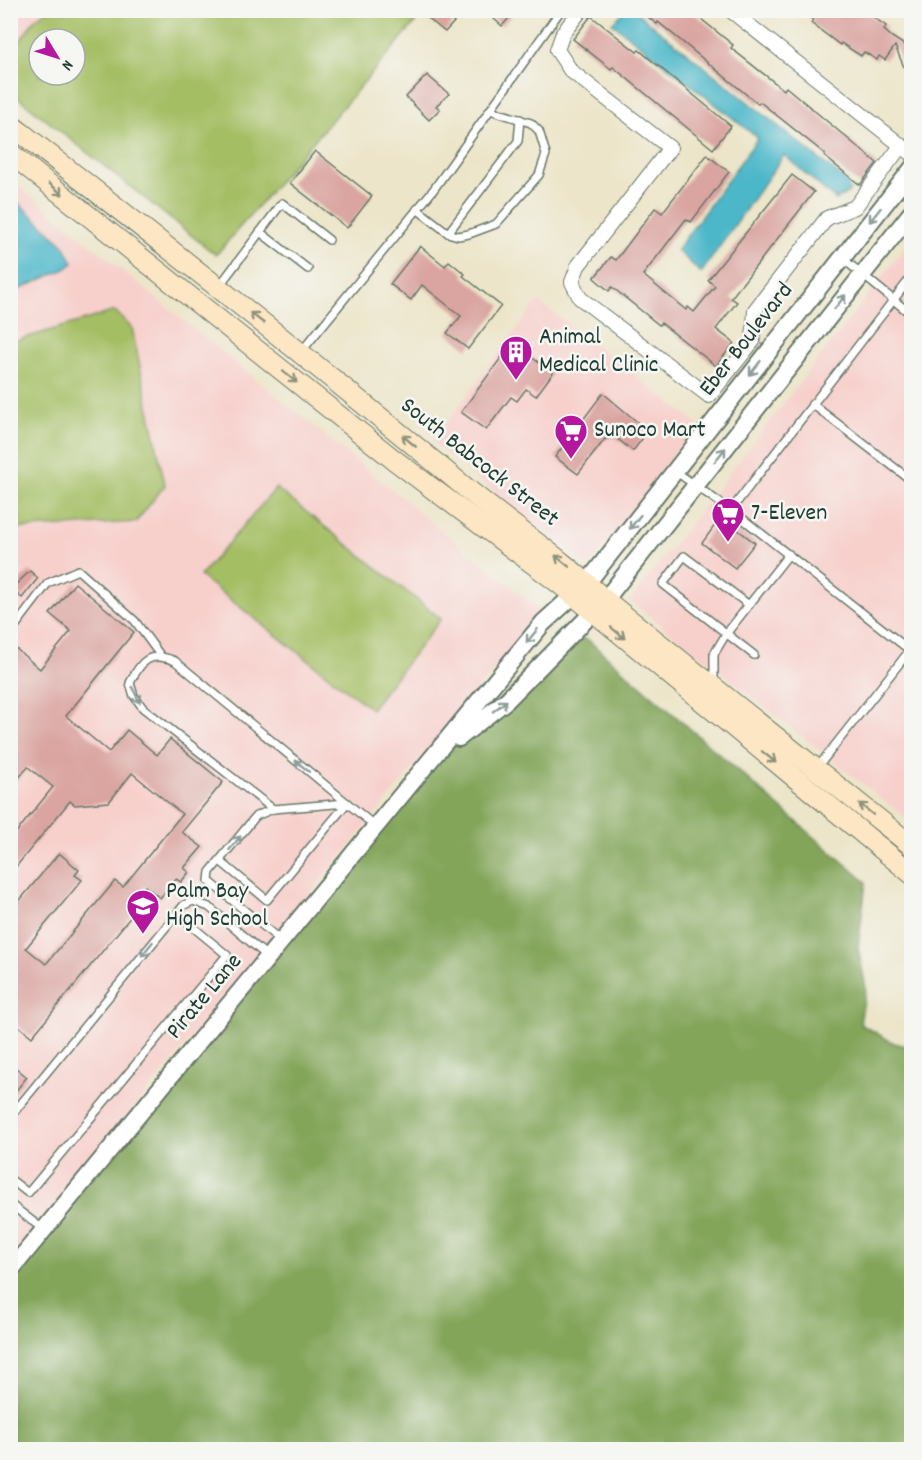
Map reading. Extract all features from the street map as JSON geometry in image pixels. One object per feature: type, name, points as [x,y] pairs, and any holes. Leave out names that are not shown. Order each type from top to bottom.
[{"type":"main road","name":"South Babcock Street","points":[[10,124],[301,352],[488,507],[564,562],[580,589]]},
{"type":"main road","name":"South Babcock Street","points":[[10,153],[393,459],[580,589],[908,861]]},
{"type":"main road","name":"South Babcock Street","points":[[599,606],[714,688],[816,769],[908,861]]},
{"type":"street","points":[[581,10],[563,33],[557,50],[571,71],[670,148],[578,266],[572,282],[580,298],[709,396],[753,341],[755,310],[827,218],[855,207],[906,150],[730,10]]},
{"type":"street","name":"Eber Boulevard","points":[[580,589],[912,169]]},
{"type":"street","name":"Eber Boulevard","points":[[599,606],[912,212]]},
{"type":"street","name":"Pirate Lane","points":[[10,1271],[437,755],[543,623],[580,589]]},
{"type":"street","name":"Pirate Lane","points":[[437,755],[507,700],[599,606]]},
{"type":"lane","points":[[301,352],[417,209],[561,10]]},
{"type":"lane","points":[[417,209],[448,233],[458,236],[496,224],[539,175],[546,154],[539,131],[531,123],[490,110]]},
{"type":"lane","points":[[448,233],[518,141],[520,119]]},
{"type":"lane","points":[[218,287],[282,204],[329,240]]},
{"type":"lane","points":[[260,232],[308,269]]},
{"type":"lane","points":[[842,258],[912,315]]},
{"type":"lane","points":[[731,510],[912,276]]},
{"type":"lane","points":[[709,396],[724,408]]},
{"type":"lane","points":[[812,404],[912,481]]},
{"type":"lane","points":[[675,471],[789,554],[911,651],[816,769]]},
{"type":"lane","points":[[714,688],[714,654],[726,634],[789,554]]},
{"type":"lane","points":[[749,605],[684,556],[663,584],[676,591],[718,623],[726,634],[754,655]]},
{"type":"lane","points":[[690,573],[696,565]]},
{"type":"lane","points":[[10,633],[48,584],[78,570],[135,621],[160,655],[175,661],[376,827]]},
{"type":"lane","points":[[699,580],[705,572]]},
{"type":"lane","points":[[713,589],[719,582]]},
{"type":"lane","points":[[723,597],[728,589]]},
{"type":"lane","points":[[732,604],[738,597]]},
{"type":"lane","points":[[160,655],[148,658],[137,669],[130,683],[134,696],[143,708],[273,810]]},
{"type":"lane","points":[[282,942],[209,881],[210,872],[256,816],[273,810],[347,803]]},
{"type":"lane","points":[[220,861],[267,900],[347,803]]},
{"type":"lane","points":[[10,1117],[184,905],[193,901],[200,902],[269,958]]},
{"type":"lane","points":[[10,1179],[28,1193],[227,955],[177,914]]},
{"type":"lane","points":[[11,1206],[44,1230]]},
{"type":"shaded area","points":[[11,11],[46,11],[27,27],[27,31],[11,54]]},
{"type":"shaded area","name":"Palm Bay High School","points":[[11,180],[542,612],[11,1258],[10,586],[23,571],[10,562]]},
{"type":"shaded area","points":[[911,240],[911,822],[630,601]]},
{"type":"shaded area","points":[[538,301],[698,424],[588,567],[432,442]]},
{"type":"green space","points":[[46,11],[425,11],[216,255],[11,92],[11,54],[27,31],[27,87],[87,87],[87,27],[30,27],[35,19]]},
{"type":"green space","points":[[115,311],[132,328],[165,485],[136,522],[11,529],[11,342]]},
{"type":"green space","points":[[276,488],[441,619],[371,709],[200,576]]},
{"type":"green space","points":[[571,636],[588,640],[866,882],[858,948],[866,988],[860,1024],[894,1043],[911,1047],[911,1449],[11,1450],[11,1271],[437,755]]},
{"type":"water","points":[[626,10],[635,11],[845,180],[850,191],[836,200],[784,155],[701,273],[677,250],[758,138],[612,23]]},
{"type":"water","points":[[11,200],[17,202],[64,245],[73,263],[65,269],[11,293]]},
{"type":"building","points":[[418,10],[454,10],[449,18],[454,22],[445,32]]},
{"type":"building","points":[[484,10],[516,10],[502,26]]},
{"type":"building","points":[[639,10],[690,10],[733,45],[731,48],[784,90],[786,87],[877,163],[860,185],[760,102],[758,104],[658,22],[657,24]]},
{"type":"building","points":[[801,10],[838,10],[845,16],[849,10],[863,10],[886,26],[884,30],[892,37],[912,50],[912,86],[895,46],[885,60],[879,56],[877,60],[864,52],[861,56],[841,43],[840,45],[811,23],[813,20]]},
{"type":"building","points":[[591,16],[637,52],[639,50],[731,126],[713,149],[613,67],[611,69],[573,39]]},
{"type":"building","points":[[427,75],[449,94],[436,106],[440,109],[429,120],[406,97]]},
{"type":"building","points":[[315,151],[372,196],[347,228],[290,183]]},
{"type":"building","points":[[707,155],[729,172],[691,222],[686,219],[643,275],[686,310],[688,307],[694,312],[715,286],[708,280],[792,175],[814,192],[731,298],[737,302],[716,329],[734,343],[716,366],[661,323],[659,325],[612,287],[609,291],[594,278],[611,257],[616,260],[655,208],[662,213]]},
{"type":"building","points":[[420,246],[445,266],[449,261],[465,274],[463,276],[501,306],[468,349],[447,333],[461,316],[422,285],[411,300],[390,284]]},
{"type":"building","name":"Animal Medical Clinic","points":[[512,343],[553,373],[536,396],[526,389],[517,401],[511,397],[486,430],[461,412]]},
{"type":"building","points":[[603,393],[648,431],[633,451],[615,437],[605,439],[578,474],[555,457]]},
{"type":"building","name":"7-Eleven","points":[[721,517],[755,543],[735,568],[702,543]]},
{"type":"building","points":[[30,571],[38,578],[22,598],[11,589]]},
{"type":"building","points":[[75,583],[134,632],[66,716],[109,752],[127,730],[157,755],[170,739],[223,782],[182,832],[202,847],[184,868],[189,872],[181,882],[176,879],[160,898],[145,886],[131,903],[138,908],[32,1037],[10,1019],[10,912],[59,853],[79,870],[75,875],[82,880],[26,948],[46,964],[115,881],[123,887],[182,814],[132,773],[109,802],[75,805],[70,801],[10,874],[10,840],[53,787],[28,767],[10,788],[10,654],[15,648],[40,669],[71,631],[50,614]]},
{"type":"building","points":[[10,1063],[27,1077],[10,1098]]},
{"type":"place","name":"Animal Medical Clinic","points":[[516,381]]},
{"type":"place","name":"Sunoco Mart","points":[[571,460]]},
{"type":"place","name":"7-Eleven","points":[[728,543]]},
{"type":"place","name":"Palm Bay High School","points":[[143,935]]}]
